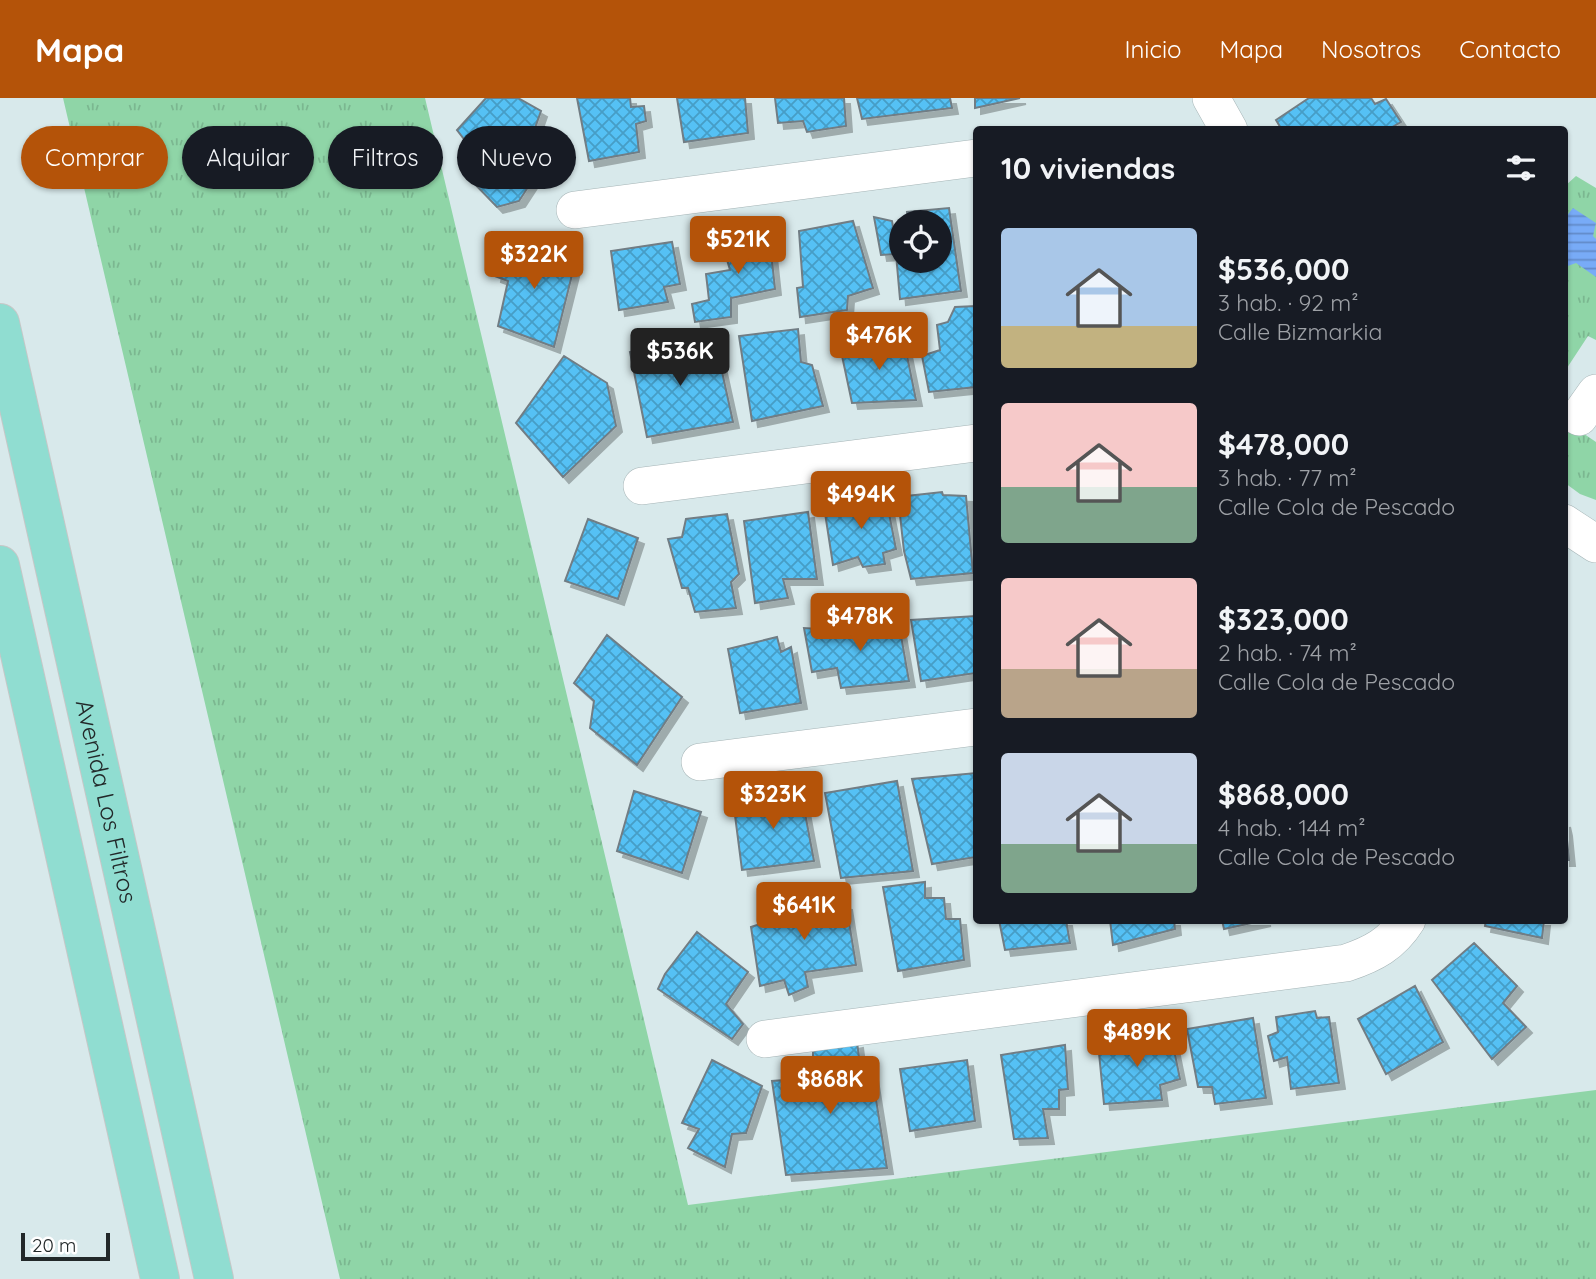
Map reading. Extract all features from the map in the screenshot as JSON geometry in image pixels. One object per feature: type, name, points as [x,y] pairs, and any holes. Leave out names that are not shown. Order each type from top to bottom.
[{"type":"main road","name":"Avenida Los Filtros","points":[[0,323],[214,1279]]},
{"type":"main road","points":[[0,565],[160,1279]]},
{"type":"street","points":[[575,210],[973,158]]},
{"type":"street","points":[[642,486],[973,443]]},
{"type":"street","points":[[1568,526],[1596,544],[1596,555]]},
{"type":"street","points":[[701,762],[973,727]]},
{"type":"street","points":[[765,1039],[1346,962],[1382,948],[1395,938],[1404,924]]},
{"type":"green space","points":[[63,98],[425,98],[432,126],[328,126],[328,189],[443,189],[443,174],[688,1205],[1596,1090],[1596,1279],[340,1279],[84,189],[168,189],[168,126],[70,126]]},
{"type":"green space","points":[[1576,176],[1596,188],[1596,340],[1588,336],[1568,366],[1568,183]]},
{"type":"green space","points":[[1568,423],[1596,442],[1596,500],[1580,494],[1568,485]]},
{"type":"water","points":[[1573,208],[1596,223],[1593,236],[1596,239],[1596,277],[1576,263],[1568,266],[1568,214]]},
{"type":"building","points":[[486,98],[518,98],[541,111],[536,126],[461,126]]},
{"type":"building","points":[[577,98],[630,98],[631,107],[644,106],[646,121],[636,124],[639,152],[589,161]]},
{"type":"building","points":[[677,98],[745,98],[748,133],[684,142]]},
{"type":"building","points":[[775,98],[844,98],[846,126],[807,132],[803,121],[778,123]]},
{"type":"building","points":[[857,98],[950,98],[952,108],[862,119]]},
{"type":"building","points":[[975,98],[1020,98],[975,108]]},
{"type":"building","points":[[1309,98],[1371,98],[1375,104],[1386,99],[1401,122],[1394,126],[1280,126],[1276,120]]},
{"type":"building","points":[[480,189],[527,189],[519,201],[497,207]]},
{"type":"building","points":[[874,217],[889,220],[889,254],[881,255]]},
{"type":"building","points":[[853,221],[873,288],[848,296],[847,310],[800,317],[797,288],[803,287],[799,231]]},
{"type":"building","points":[[952,229],[961,291],[900,299],[898,273],[952,273]]},
{"type":"building","points":[[769,233],[775,289],[731,298],[731,317],[695,322],[692,304],[709,300],[706,274],[730,270],[721,239]]},
{"type":"building","points":[[502,241],[576,259],[554,347],[498,326],[508,281],[495,276]]},
{"type":"building","points":[[672,242],[680,284],[664,287],[668,302],[619,310],[611,251]]},
{"type":"building","points":[[973,306],[973,387],[929,392],[922,356],[940,350],[937,325],[948,322],[955,307]]},
{"type":"building","points":[[798,329],[801,362],[812,365],[823,406],[752,421],[739,336]]},
{"type":"building","points":[[893,333],[895,340],[904,341],[916,400],[852,403],[841,351],[871,346],[876,338]]},
{"type":"building","points":[[701,338],[705,362],[719,358],[733,422],[647,437],[630,352]]},
{"type":"building","points":[[564,356],[607,383],[616,426],[563,477],[516,423]]},
{"type":"building","points":[[942,492],[943,495],[966,496],[973,573],[911,579],[904,551],[898,497]]},
{"type":"building","points":[[885,493],[896,549],[883,553],[885,564],[863,567],[858,557],[833,565],[825,513],[846,500]]},
{"type":"building","points":[[808,512],[817,579],[783,579],[788,598],[755,603],[744,521]]},
{"type":"building","points":[[727,514],[739,574],[731,582],[736,608],[695,612],[688,588],[682,588],[668,539],[682,537],[686,519]]},
{"type":"building","points":[[588,519],[638,538],[618,599],[565,581]]},
{"type":"building","points":[[858,614],[882,614],[884,625],[900,630],[909,681],[841,688],[837,668],[812,672],[804,628],[853,631]]},
{"type":"building","points":[[973,616],[973,673],[921,681],[911,620]]},
{"type":"building","points":[[607,635],[682,697],[637,765],[590,728],[594,701],[574,683]]},
{"type":"building","points":[[777,637],[781,652],[791,647],[801,703],[740,713],[728,649]]},
{"type":"building","points":[[973,773],[973,857],[932,864],[912,779]]},
{"type":"building","points":[[897,781],[913,871],[841,878],[825,793]]},
{"type":"building","points":[[634,791],[701,812],[682,873],[617,851]]},
{"type":"building","points":[[801,792],[814,861],[742,870],[733,800]]},
{"type":"building","points":[[925,882],[925,898],[944,898],[946,919],[960,919],[964,960],[898,971],[883,887]]},
{"type":"building","points":[[825,890],[827,902],[846,904],[856,965],[805,972],[808,987],[789,995],[784,980],[760,986],[751,927],[794,913],[798,893]]},
{"type":"building","points":[[1000,924],[1067,924],[1070,943],[1005,950]]},
{"type":"building","points":[[1110,924],[1174,924],[1175,929],[1113,945]]},
{"type":"building","points":[[1223,924],[1247,924],[1224,929]]},
{"type":"building","points":[[1485,924],[1544,924],[1542,938]]},
{"type":"building","points":[[697,932],[748,972],[726,1004],[743,1024],[732,1039],[658,989],[665,974]]},
{"type":"building","points":[[1474,943],[1517,986],[1503,1003],[1526,1027],[1492,1059],[1432,980]]},
{"type":"building","points":[[1415,986],[1443,1042],[1386,1074],[1358,1019]]},
{"type":"building","points":[[1315,1011],[1317,1018],[1329,1017],[1339,1083],[1291,1089],[1287,1057],[1274,1061],[1268,1036],[1278,1032],[1276,1017]]},
{"type":"building","points":[[1253,1018],[1266,1098],[1215,1104],[1212,1087],[1198,1087],[1187,1029]]},
{"type":"building","points":[[1171,1035],[1180,1079],[1160,1085],[1162,1100],[1104,1104],[1098,1043]]},
{"type":"building","points":[[857,1042],[860,1065],[871,1068],[887,1168],[786,1175],[772,1081],[813,1078],[813,1051]]},
{"type":"building","points":[[1065,1045],[1068,1089],[1059,1090],[1059,1109],[1043,1109],[1048,1138],[1014,1139],[1001,1055]]},
{"type":"building","points":[[712,1060],[762,1086],[746,1133],[732,1134],[725,1167],[688,1148],[699,1129],[682,1123]]},
{"type":"building","points":[[967,1060],[975,1121],[910,1131],[900,1069]]}]
